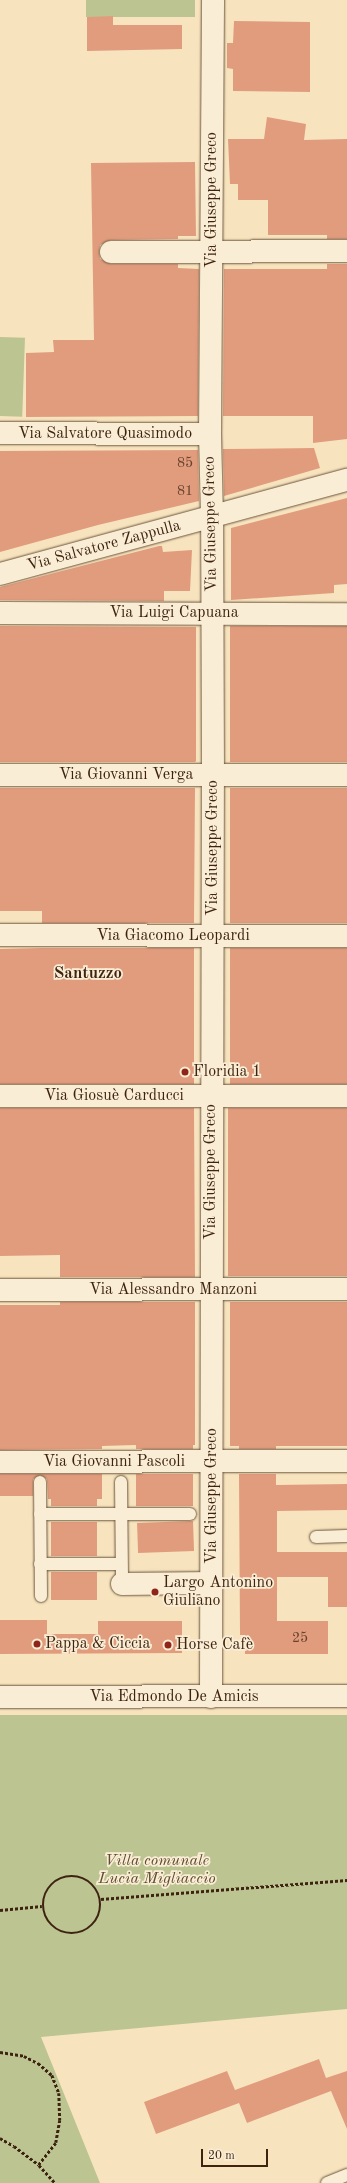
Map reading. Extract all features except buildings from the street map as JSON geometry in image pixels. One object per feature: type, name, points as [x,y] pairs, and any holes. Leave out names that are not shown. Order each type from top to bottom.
[{"type":"street","name":"Via Giuseppe Greco","points":[[212,1696],[211,1096],[213,775],[212,516],[210,434],[213,0]]},
{"type":"street","points":[[111,252],[347,251]]},
{"type":"street","name":"Via Salvatore Quasimodo","points":[[0,433],[210,434]]},
{"type":"street","name":"Via Salvatore Zappulla","points":[[0,574],[347,480]]},
{"type":"street","name":"Via Luigi Capuana","points":[[0,613],[347,614]]},
{"type":"street","name":"Via Giovanni Verga","points":[[0,775],[347,775]]},
{"type":"street","name":"Via Giacomo Leopardi","points":[[0,935],[347,936]]},
{"type":"street","name":"Via Giosuè Carducci","points":[[0,1096],[347,1096]]},
{"type":"street","name":"Via Alessandro Manzoni","points":[[0,1290],[347,1289]]},
{"type":"street","name":"Via Giovanni Pascoli","points":[[0,1462],[347,1461]]},
{"type":"street","points":[[121,1574],[212,1583]]},
{"type":"street","name":"Via Edmondo De Amicis","points":[[0,1697],[347,1696]]},
{"type":"lane","points":[[40,1482],[41,1596]]},
{"type":"lane","points":[[40,1564],[121,1574],[120,1482]]},
{"type":"lane","points":[[40,1514],[190,1514]]},
{"type":"lane","points":[[316,1537],[347,1536]]},
{"type":"lane","points":[[327,2183],[347,2176]]},
{"type":"path","points":[[69,1875],[83,1878],[95,1886],[101,1899],[100,1916],[90,1929],[75,1935],[59,1932],[47,1922],[42,1906],[45,1891],[55,1880],[69,1875]]},
{"type":"path","points":[[101,1899],[347,1880]]},
{"type":"path","points":[[0,1910],[42,1906]]},
{"type":"path","points":[[0,2052],[24,2056],[38,2063],[52,2075],[59,2093],[60,2120],[56,2143],[39,2165]]},
{"type":"path","points":[[0,2138],[14,2146],[39,2165],[55,2183]]},
{"type":"green space","points":[[86,0],[195,0],[195,17],[86,17]]},
{"type":"green space","points":[[0,337],[25,338],[22,417],[0,416]]},
{"type":"green space","name":"Villa comunale Lucia Migliaccio","points":[[0,1715],[347,1715],[347,2009],[41,2037],[100,2183],[0,2183]]},
{"type":"place","name":"Floridia 1","points":[[185,1072]]},
{"type":"place","name":"Largo Antonino Giuliano","points":[[155,1592]]},
{"type":"place","name":"Pappa & Ciccia","points":[[37,1644]]},
{"type":"place","name":"Horse Cafè","points":[[168,1645]]},
{"type":"district","name":"Santuzzo","points":[[88,974]]}]
